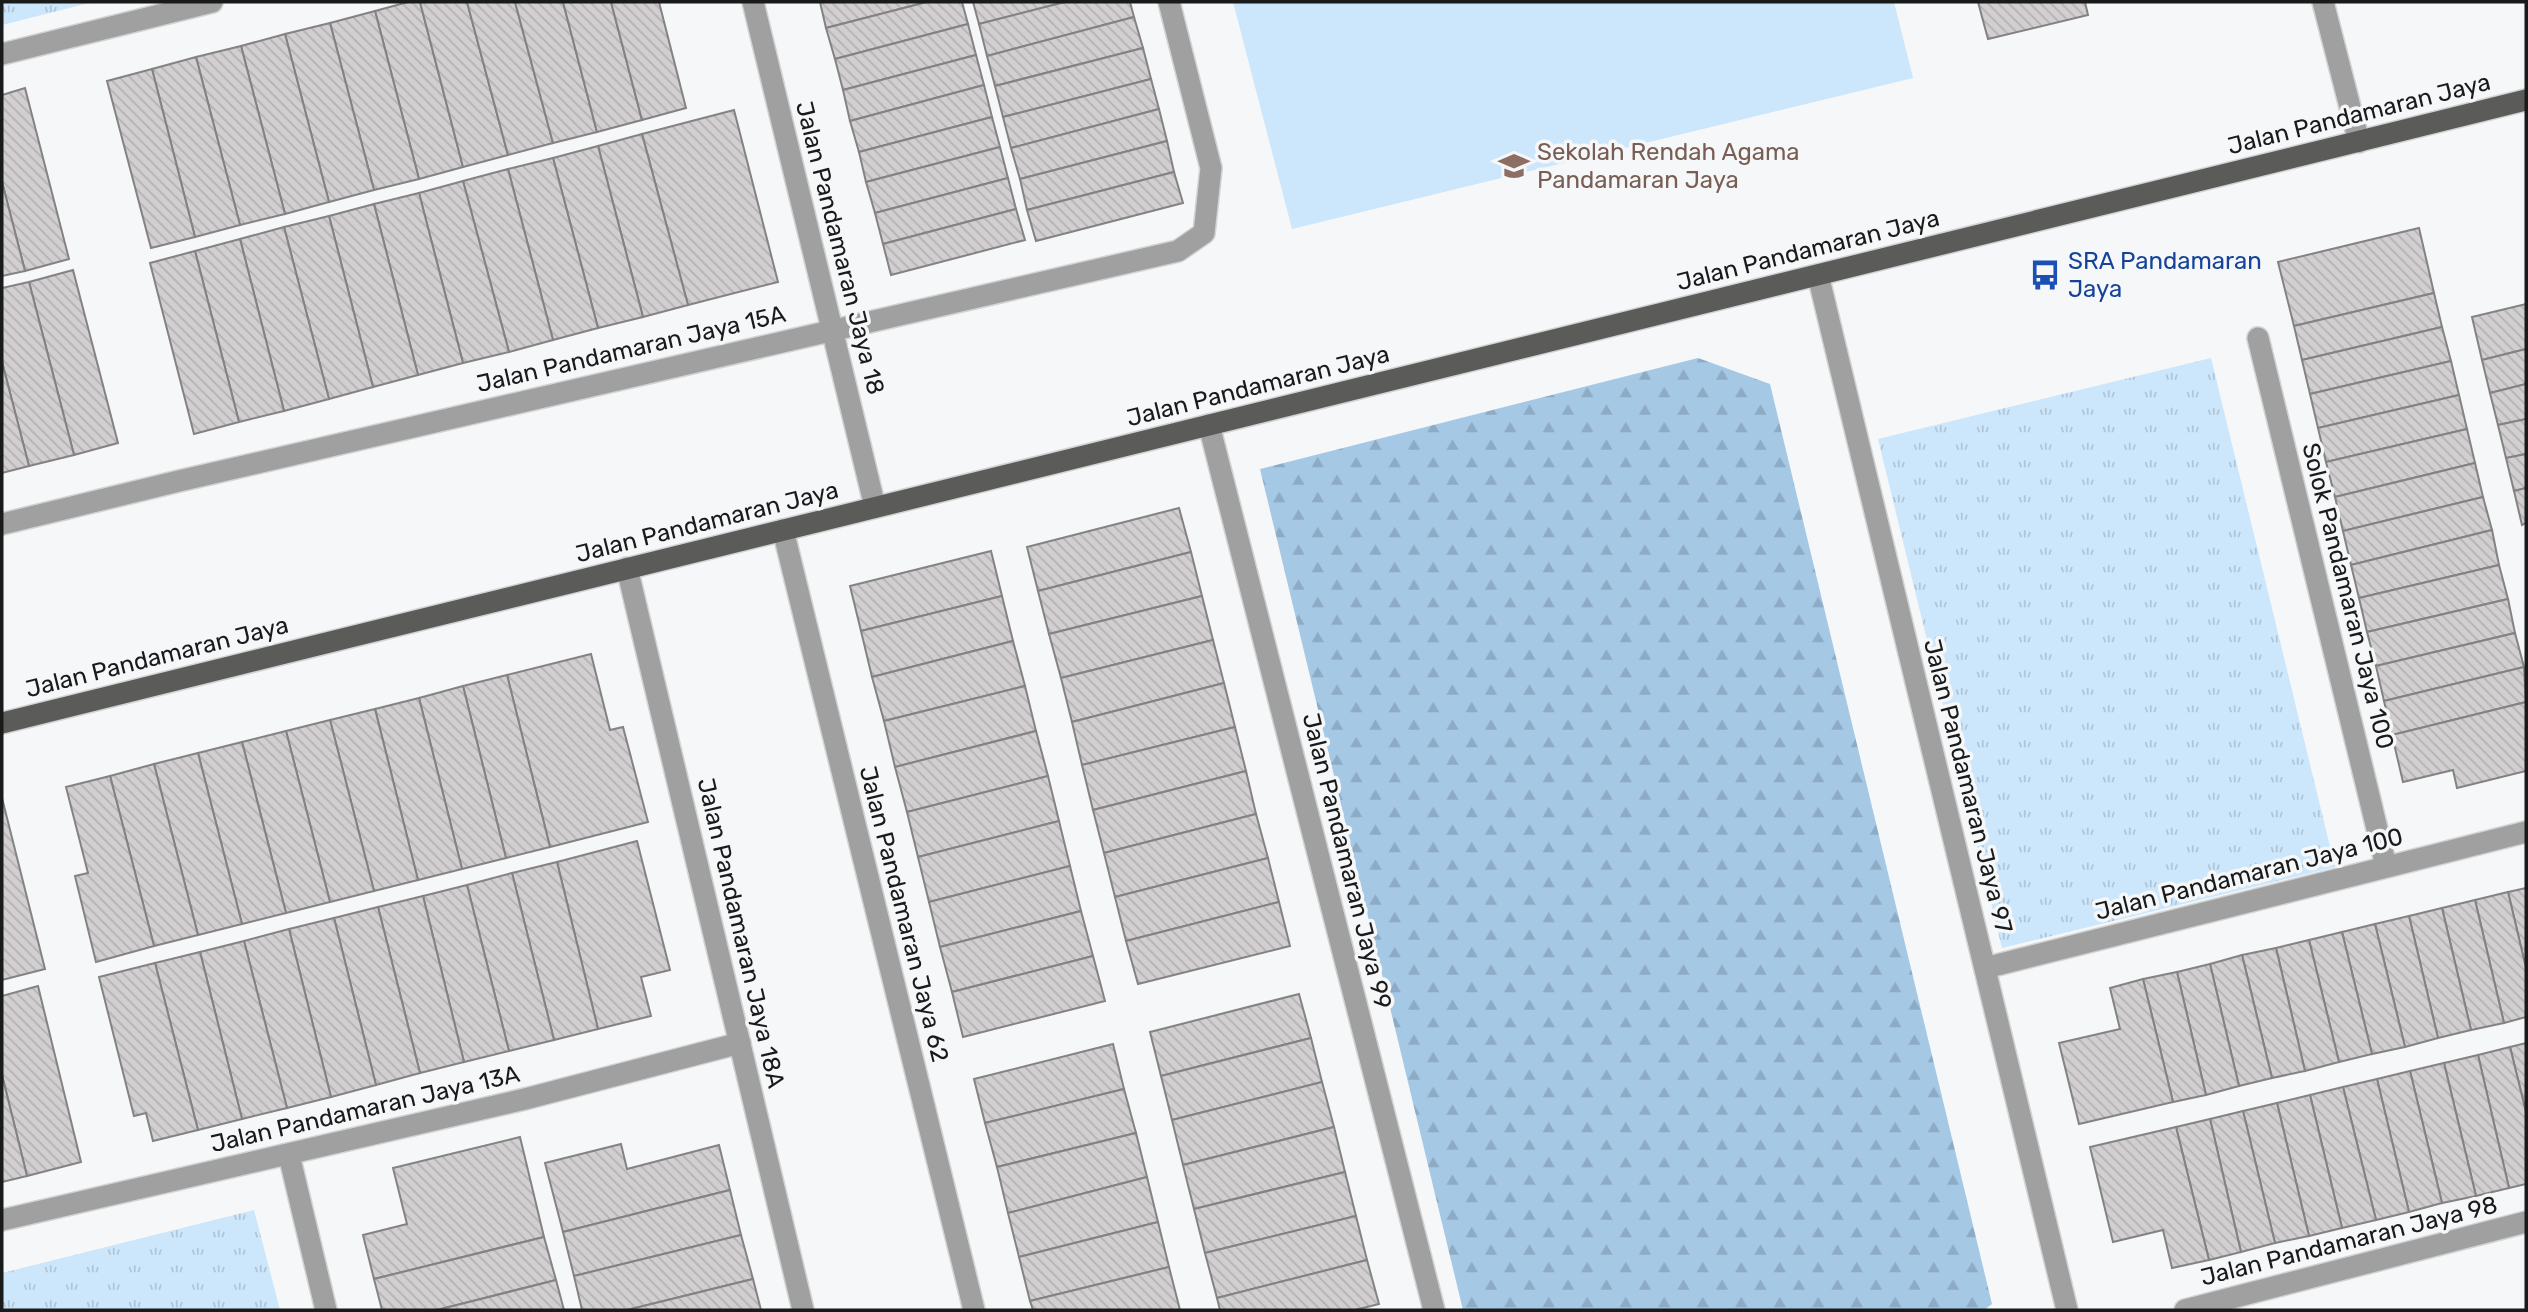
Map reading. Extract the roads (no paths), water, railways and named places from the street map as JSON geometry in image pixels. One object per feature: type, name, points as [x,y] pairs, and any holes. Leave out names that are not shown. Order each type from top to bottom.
[{"type":"main road","name":"Jalan Pandamaran Jaya","points":[[2,723],[2526,100]]},
{"type":"street","points":[[2,54],[212,2]]},
{"type":"street","name":"Jalan Pandamaran Jaya 18","points":[[753,2],[875,507]]},
{"type":"street","name":"Jalan Pandamaran Jaya 15A","points":[[2,524],[1178,251],[1204,233],[1211,168],[1168,2]]},
{"type":"street","points":[[2323,2],[2359,142]]},
{"type":"street","name":"Jalan Pandamaran Jaya 97","points":[[1818,275],[2067,1310]]},
{"type":"street","name":"Solok Pandamaran Jaya 100","points":[[2258,338],[2386,866]]},
{"type":"street","name":"Jalan Pandamaran Jaya 99","points":[[1209,425],[1434,1310]]},
{"type":"street","name":"Jalan Pandamaran Jaya 62","points":[[783,530],[974,1310]]},
{"type":"street","name":"Jalan Pandamaran Jaya 18A","points":[[627,568],[803,1310]]},
{"type":"street","name":"Jalan Pandamaran Jaya 100","points":[[1985,968],[2526,832]]},
{"type":"street","name":"Jalan Pandamaran Jaya 13A","points":[[2,1220],[289,1155],[740,1043]]},
{"type":"street","points":[[289,1155],[326,1310]]},
{"type":"street","name":"Jalan Pandamaran Jaya 98","points":[[2185,1310],[2526,1223]]},
{"type":"place","name":"Sekolah Rendah Agama Pandamaran Jaya","points":[[1514,166]]},
{"type":"place","name":"SRA Pandamaran Jaya","points":[[2045,275]]}]
